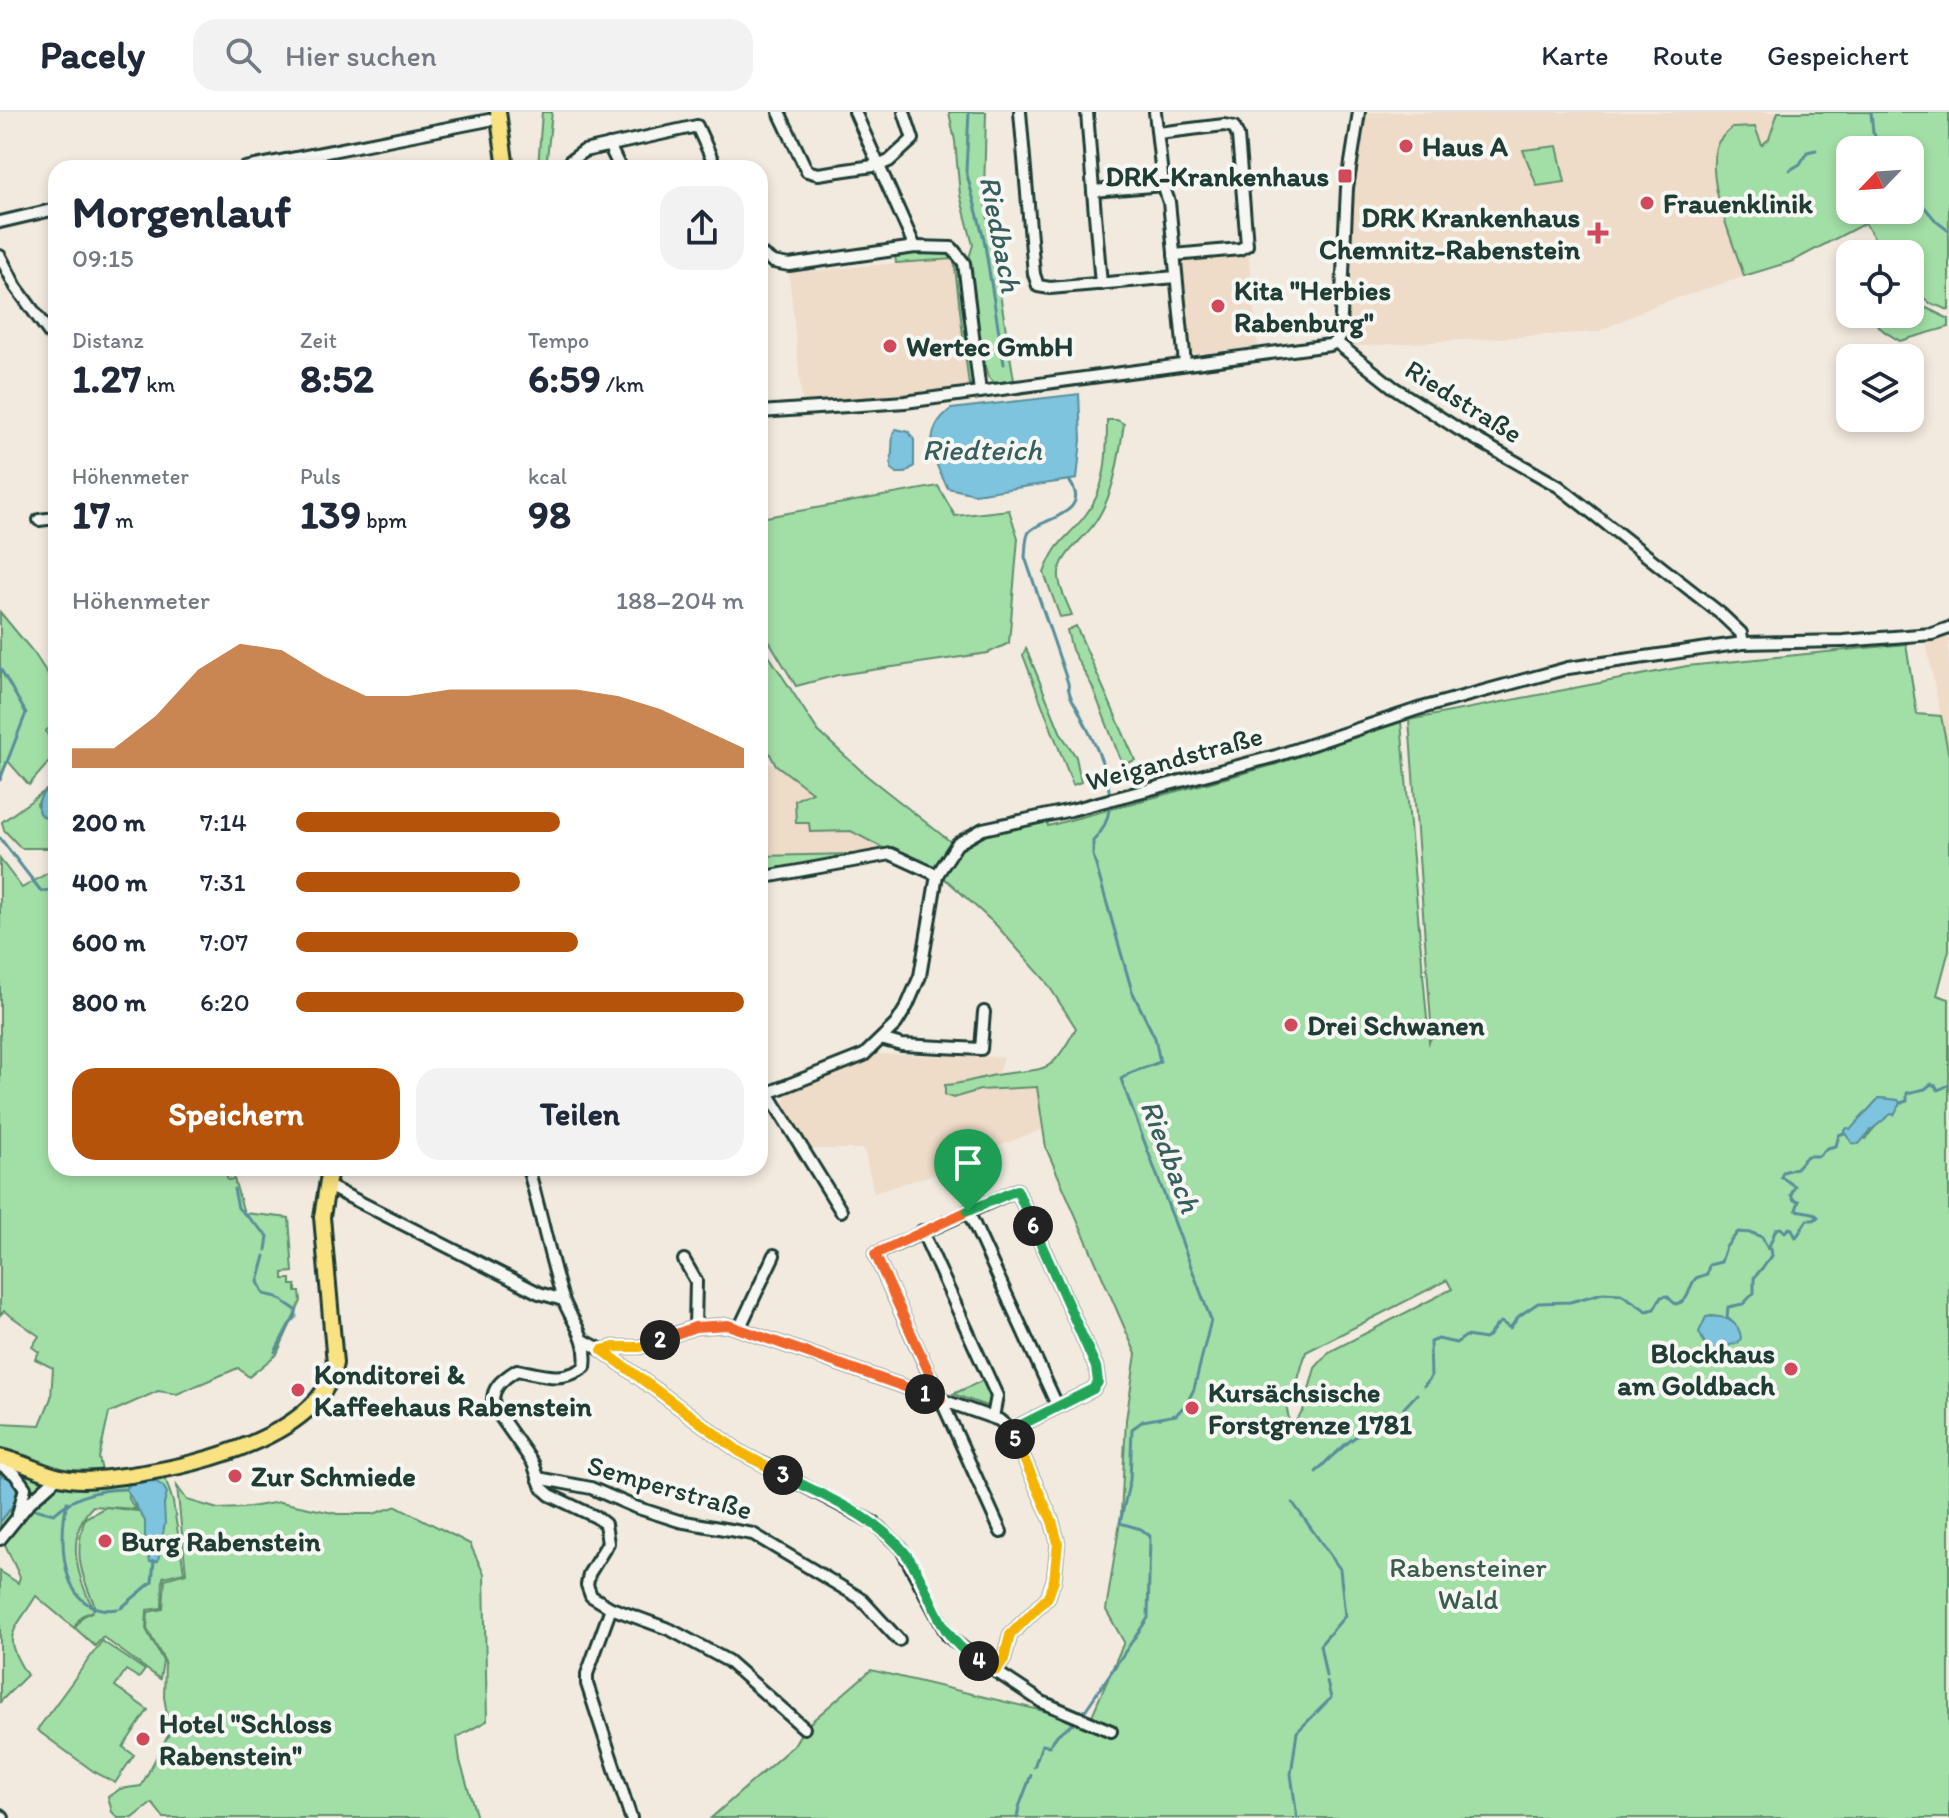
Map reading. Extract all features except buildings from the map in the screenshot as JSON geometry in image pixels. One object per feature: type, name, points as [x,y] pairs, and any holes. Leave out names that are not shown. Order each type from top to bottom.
[{"type":"main road","points":[[498,115],[505,160]]},
{"type":"main road","points":[[0,1457],[70,1479],[108,1478],[186,1465],[252,1445],[288,1424],[313,1403],[332,1379],[336,1355],[322,1217],[329,1176]]},
{"type":"street","points":[[779,112],[807,171],[813,174],[880,165],[889,161],[913,139],[913,131],[904,112]]},
{"type":"street","points":[[855,112],[915,247]]},
{"type":"street","points":[[1020,112],[1034,274],[1038,286],[1050,288],[1176,277]]},
{"type":"street","points":[[1087,112],[1101,284]]},
{"type":"street","points":[[1155,112],[1163,185],[1169,202],[1185,364]]},
{"type":"street","points":[[768,411],[905,402],[1322,347],[1336,342],[1340,337],[1347,188],[1359,112]]},
{"type":"street","points":[[283,160],[498,115]]},
{"type":"street","points":[[1158,133],[1224,125],[1234,127],[1238,136],[1247,245],[1240,249],[1174,255]]},
{"type":"street","points":[[571,160],[576,155],[609,145],[697,126],[712,160]]},
{"type":"street","points":[[609,145],[616,160]]},
{"type":"street","points":[[1093,191],[1163,185]]},
{"type":"street","points":[[0,222],[48,211]]},
{"type":"street","points":[[768,260],[789,265],[915,247],[952,248],[964,263],[980,392]]},
{"type":"street","points":[[0,256],[16,287],[48,331]]},
{"type":"street","name":"Riedstraße","points":[[1336,342],[1393,387],[1458,429],[1558,486],[1589,508],[1721,614],[1741,633],[1743,643]]},
{"type":"street","points":[[39,520],[48,519]]},
{"type":"street","points":[[1743,643],[1857,640],[1932,634],[1949,628]]},
{"type":"street","name":"Weigandstraße","points":[[768,1091],[864,1055],[896,1024],[920,976],[937,875],[957,844],[983,829],[1071,810],[1276,756],[1418,709],[1568,668],[1743,643]]},
{"type":"street","points":[[768,877],[891,854],[937,875]]},
{"type":"street","points":[[881,1039],[902,1045],[981,1049],[984,1012]]},
{"type":"street","points":[[768,1098],[841,1211]]},
{"type":"street","points":[[530,1176],[563,1300],[583,1340],[585,1367],[572,1377],[517,1370],[498,1384],[492,1401],[533,1463],[542,1488],[605,1524],[608,1543],[589,1574],[587,1585],[591,1596],[611,1608],[671,1630],[728,1661],[804,1728]]},
{"type":"street","points":[[328,1186],[539,1293],[563,1300]]},
{"type":"street","points":[[1001,1532],[875,1254],[1017,1190],[1096,1367],[1098,1382],[1093,1389],[1011,1430]]},
{"type":"street","points":[[968,1211],[1057,1405]]},
{"type":"street","points":[[922,1231],[997,1396],[993,1417]]},
{"type":"street","points":[[740,1327],[774,1255]]},
{"type":"street","points":[[684,1260],[696,1281],[695,1327]]},
{"type":"street","points":[[602,1350],[640,1347],[695,1327],[740,1327],[993,1417],[1011,1430],[1052,1521],[1058,1543],[1054,1580],[1048,1597],[1010,1635],[1004,1659],[996,1670]]},
{"type":"street","points":[[583,1340],[602,1350],[740,1452],[874,1523],[901,1548],[948,1636],[1042,1702],[1111,1731]]},
{"type":"street","points":[[0,1464],[20,1479],[25,1488],[17,1516]]},
{"type":"street","points":[[0,1539],[17,1516],[59,1476]]},
{"type":"street","name":"Semperstraße","points":[[538,1478],[591,1488],[679,1521],[753,1534],[860,1598],[899,1640]]},
{"type":"street","points":[[611,1608],[587,1674],[587,1684],[631,1818]]},
{"type":"shaded area","name":"DRK Krankenhaus Chemnitz-Rabenstein","points":[[1363,112],[1817,112],[1821,179],[1836,200],[1836,224],[1853,224],[1857,229],[1793,261],[1658,304],[1597,332],[1343,347],[1351,193]]},
{"type":"shaded area","name":"Kita \"Herbies Rabenburg\"","points":[[1248,253],[1258,347],[1193,354],[1187,347],[1180,261]]},
{"type":"shaded area","points":[[954,258],[969,386],[802,402],[789,273]]},
{"type":"shaded area","points":[[1949,633],[1949,756],[1925,639]]},
{"type":"shaded area","points":[[768,764],[775,764],[813,792],[811,832],[850,831],[885,849],[853,854],[768,856]]},
{"type":"shaded area","points":[[875,1054],[1004,1057],[997,1075],[946,1085],[953,1098],[980,1090],[1037,1087],[1044,1129],[995,1147],[1001,1167],[990,1171],[985,1158],[874,1193],[864,1149],[808,1149],[783,1111],[786,1091],[854,1066]]},
{"type":"green space","points":[[542,112],[552,112],[547,160],[539,160]]},
{"type":"green space","points":[[949,112],[986,112],[984,195],[1014,380],[995,383],[982,366],[968,261],[973,245],[960,195]]},
{"type":"green space","points":[[1778,112],[1949,112],[1949,310],[1924,298],[1924,240],[1875,240],[1866,224],[1924,224],[1924,136],[1836,136],[1836,224],[1863,224],[1793,261],[1744,276],[1718,194],[1714,161],[1716,147],[1732,128],[1755,127],[1762,145],[1769,139]]},
{"type":"green space","points":[[1557,146],[1565,182],[1537,186],[1523,150]]},
{"type":"green space","points":[[942,251],[956,259],[958,264],[973,381],[969,386],[954,259],[896,263],[895,256]]},
{"type":"green space","points":[[1924,307],[1949,319],[1949,327],[1900,341],[1881,328],[1924,328]]},
{"type":"green space","points":[[1107,420],[1124,424],[1115,476],[1101,513],[1060,568],[1060,585],[1072,615],[1060,617],[1044,573],[1057,548],[1084,517],[1097,495],[1106,459]]},
{"type":"green space","points":[[938,486],[955,516],[1009,510],[1018,538],[1009,643],[988,653],[838,675],[796,686],[768,639],[768,517]]},
{"type":"green space","points":[[0,612],[48,675],[48,763],[29,785],[8,761],[0,777]]},
{"type":"green space","points":[[1076,626],[1135,760],[1128,763],[1120,758],[1092,686],[1072,650],[1067,630]]},
{"type":"green space","name":"Rabensteiner Wald","points":[[1906,644],[1917,714],[1941,716],[1949,756],[1949,950],[1937,995],[1949,999],[1949,1818],[711,1818],[794,1745],[804,1728],[871,1670],[1082,1720],[1091,1718],[1124,1642],[1106,1610],[1121,1515],[1126,1420],[1136,1354],[1046,1148],[1037,1087],[980,1090],[953,1098],[945,1095],[945,1085],[1044,1068],[1059,1056],[1076,1028],[1045,980],[997,926],[949,882],[913,858],[885,849],[851,831],[810,832],[809,823],[796,823],[795,800],[812,792],[775,764],[768,750],[768,654],[818,731],[867,776],[961,850],[979,836],[990,832],[1047,821],[1048,826],[1274,765],[1401,722],[1429,1042],[1432,1036],[1409,720],[1687,666]],"holes":[[[1879,1098],[1898,1100],[1866,1139],[1851,1129]],[[1447,1280],[1452,1289],[1329,1352],[1315,1368],[1303,1411],[1291,1427],[1286,1406],[1291,1403],[1306,1352]],[[1706,1317],[1732,1322],[1726,1348],[1708,1350],[1703,1341],[1701,1334]]]},
{"type":"green space","points":[[1026,648],[1061,734],[1076,757],[1081,782],[1073,785],[1023,655]]},
{"type":"green space","points":[[46,790],[37,804],[39,813],[48,819],[48,848],[21,848],[4,830],[2,822]]},
{"type":"green space","points":[[853,854],[768,873],[768,856]]},
{"type":"green space","points":[[0,859],[22,888],[48,873],[48,1176],[227,1176],[228,1180],[234,1179],[244,1213],[289,1218],[293,1272],[283,1273],[283,1279],[291,1279],[291,1285],[296,1285],[301,1301],[277,1354],[249,1377],[238,1368],[177,1394],[158,1391],[109,1413],[99,1458],[102,1471],[68,1474],[51,1469],[28,1456],[0,1449],[0,1423],[40,1425],[51,1398],[53,1368],[35,1359],[39,1352],[32,1347],[39,1336],[4,1311],[0,1315]]},
{"type":"green space","points":[[986,1379],[993,1397],[992,1408],[953,1394]]},
{"type":"green space","points":[[0,1463],[125,1480],[129,1499],[135,1509],[93,1506],[84,1517],[79,1530],[76,1556],[94,1610],[79,1552],[85,1518],[106,1507],[137,1511],[127,1480],[165,1477],[173,1502],[184,1572],[163,1577],[162,1608],[147,1610],[146,1629],[163,1661],[160,1679],[103,1637],[95,1646],[75,1628],[82,1617],[93,1611],[81,1616],[74,1628],[36,1596],[16,1627],[12,1642],[27,1675],[0,1702],[0,1571],[18,1583],[20,1577],[3,1540],[0,1541],[0,1522],[14,1505],[5,1476],[0,1477]]},
{"type":"green space","points":[[177,1486],[187,1500],[218,1509],[280,1502],[338,1514],[373,1514],[397,1506],[470,1544],[484,1574],[487,1721],[457,1737],[460,1761],[477,1818],[164,1818],[152,1803],[133,1818],[118,1818],[112,1812],[108,1797],[120,1789],[141,1786],[170,1732],[164,1697],[165,1662],[147,1629],[148,1612],[163,1609],[165,1579],[186,1573]]},
{"type":"green space","points":[[102,1641],[145,1670],[139,1678],[126,1670],[115,1686],[148,1710],[123,1747],[134,1755],[115,1783],[93,1771],[37,1730]]},
{"type":"water","name":"Riedteich","points":[[1079,394],[1081,440],[1077,479],[975,494],[948,488],[932,446],[936,427],[951,409]]},
{"type":"water","points":[[896,429],[909,432],[914,440],[914,466],[905,473],[897,473],[891,468],[893,433]]},
{"type":"water","points":[[48,788],[48,819],[39,813],[42,795]]},
{"type":"water","points":[[1879,1098],[1898,1100],[1900,1103],[1894,1115],[1891,1114],[1871,1130],[1859,1144],[1852,1143],[1844,1132],[1847,1128],[1851,1129]]},
{"type":"water","points":[[1706,1317],[1724,1318],[1734,1323],[1740,1332],[1738,1343],[1719,1348],[1715,1353],[1708,1350],[1699,1332]]},
{"type":"water","points":[[0,1477],[12,1477],[17,1490],[12,1506],[0,1522]]},
{"type":"water","points":[[154,1481],[163,1486],[167,1493],[158,1561],[150,1562],[145,1545],[145,1521],[126,1489],[131,1483]]},
{"type":"waterway","name":"Riedbach","points":[[969,112],[966,171],[984,239],[1004,364]]},
{"type":"waterway","points":[[1871,112],[1875,136]]},
{"type":"waterway","points":[[1790,170],[1800,164],[1807,152],[1816,150]]},
{"type":"waterway","points":[[1924,207],[1949,231]]},
{"type":"waterway","name":"Riedbach","points":[[1070,482],[1075,501],[1062,514],[1029,532],[1025,557],[1069,693],[1103,764],[1110,797],[1109,812],[1093,841],[1093,855],[1132,991],[1155,1038],[1160,1062],[1121,1079],[1211,1320],[1194,1389],[1187,1403],[1176,1415],[1143,1421],[1132,1429],[1130,1480],[1120,1523],[1141,1529],[1150,1536],[1148,1618],[1082,1715]]},
{"type":"waterway","points":[[0,668],[26,713],[0,780]]},
{"type":"waterway","points":[[0,838],[41,891],[48,891]]},
{"type":"waterway","points":[[1900,1103],[1907,1101],[1907,1093],[1925,1089],[1931,1084],[1938,1090],[1949,1085]]},
{"type":"waterway","points":[[1424,1386],[1431,1377],[1430,1342],[1438,1339],[1456,1343],[1466,1336],[1485,1339],[1501,1322],[1510,1328],[1519,1316],[1538,1303],[1570,1302],[1603,1293],[1621,1294],[1647,1311],[1654,1309],[1661,1297],[1667,1296],[1675,1304],[1680,1303],[1696,1278],[1707,1274],[1709,1265],[1721,1262],[1726,1247],[1738,1232],[1762,1237],[1768,1249],[1776,1229],[1781,1228],[1785,1232],[1792,1229],[1796,1238],[1807,1220],[1818,1217],[1796,1210],[1799,1201],[1791,1195],[1795,1186],[1781,1177],[1783,1172],[1796,1168],[1807,1156],[1819,1156],[1827,1148],[1836,1146],[1839,1135],[1844,1133]]},
{"type":"waterway","points":[[234,1189],[238,1208],[268,1236],[266,1250]]},
{"type":"waterway","points":[[1727,1318],[1728,1307],[1743,1304],[1754,1293],[1754,1278],[1772,1256],[1771,1248]]},
{"type":"waterway","points":[[265,1256],[258,1282],[264,1294],[277,1297],[296,1310],[296,1317],[275,1352]]},
{"type":"waterway","points":[[1316,1472],[1364,1431],[1404,1416],[1404,1408],[1417,1394]]},
{"type":"waterway","points":[[34,1509],[54,1514],[87,1495],[126,1489]]},
{"type":"waterway","points":[[67,1502],[64,1555],[67,1574],[74,1589],[84,1602],[99,1609],[118,1609]]},
{"type":"waterway","points":[[1293,1503],[1340,1569],[1345,1616],[1320,1645],[1326,1676]]},
{"type":"waterway","points":[[121,1608],[152,1582],[154,1561]]},
{"type":"waterway","points":[[1297,1818],[1291,1774],[1297,1732],[1331,1698],[1327,1682]]},
{"type":"waterway","name":"Riedbach","points":[[1034,1767],[1042,1745],[1049,1746],[1058,1734],[1077,1721]]},
{"type":"waterway","name":"Riedbach","points":[[1017,1818],[1031,1775]]},
{"type":"place","name":"Haus A","points":[[1406,146]]},
{"type":"place","name":"DRK-Krankenhaus","points":[[1345,176]]},
{"type":"place","name":"Frauenklinik","points":[[1647,203]]},
{"type":"place","name":"DRK Krankenhaus Chemnitz-Rabenstein","points":[[1598,233]]},
{"type":"place","name":"Kita \"Herbies Rabenburg\"","points":[[1218,306]]},
{"type":"place","name":"Wertec GmbH","points":[[890,346]]},
{"type":"place","name":"Drei Schwanen","points":[[1291,1025]]},
{"type":"place","name":"Blockhaus am Goldbach","points":[[1791,1369]]},
{"type":"place","name":"Konditorei & Kaffeehaus Rabenstein","points":[[298,1390]]},
{"type":"place","name":"Kursächsische Forstgrenze 1781","points":[[1192,1408]]},
{"type":"place","name":"Zur Schmiede","points":[[235,1476]]},
{"type":"place","name":"Burg Rabenstein","points":[[105,1541]]},
{"type":"place","name":"Hotel \"Schloss Rabenstein\"","points":[[143,1739]]},
{"type":"route","points":[[1017,1190],[1096,1367],[1098,1382],[1093,1389],[1011,1430],[1057,1532],[1058,1543],[1054,1580],[1048,1597],[1010,1635],[1004,1659],[996,1670],[948,1636],[901,1548],[874,1523],[740,1452],[602,1350],[640,1347],[695,1327],[728,1325],[941,1399],[875,1254],[968,1211],[1017,1190]]}]
